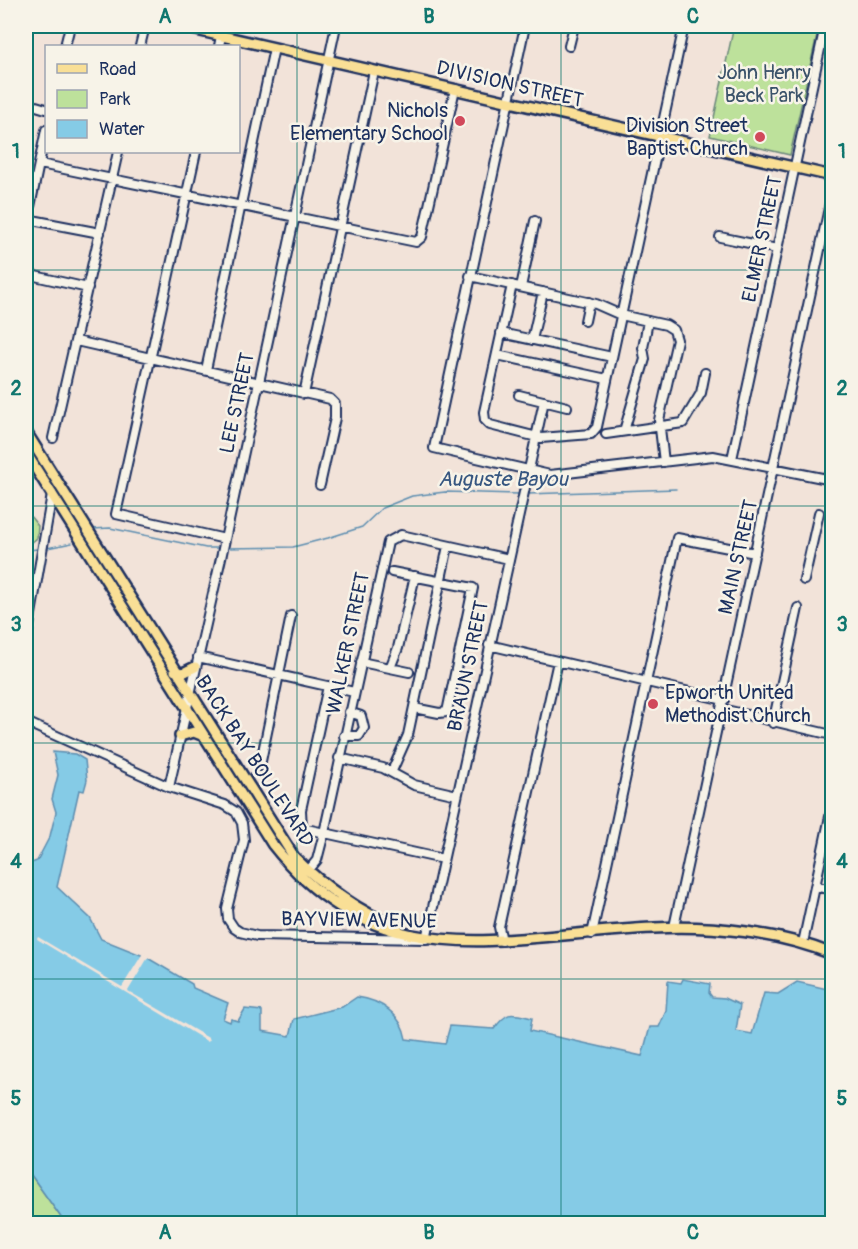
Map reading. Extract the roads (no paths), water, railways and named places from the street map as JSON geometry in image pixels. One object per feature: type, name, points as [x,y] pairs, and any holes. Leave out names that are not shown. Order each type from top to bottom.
[{"type":"main road","name":"DIVISION STREET","points":[[179,26],[222,30],[274,48],[832,176]]},
{"type":"main road","name":"BACK BAY BOULEVARD","points":[[26,432],[282,839],[308,871],[352,906],[426,939]]},
{"type":"main road","name":"BACK BAY BOULEVARD","points":[[26,453],[273,845],[301,878],[351,913],[403,935],[426,939]]},
{"type":"main road","points":[[175,671],[183,673],[196,662]]},
{"type":"main road","points":[[180,736],[194,732],[204,736]]},
{"type":"main road","name":"BAYVIEW AVENUE","points":[[426,939],[502,941],[674,927],[707,928],[803,943],[832,954]]},
{"type":"street","points":[[65,45],[70,26]]},
{"type":"street","points":[[140,45],[145,26]]},
{"type":"street","name":"LEE STREET","points":[[169,788],[225,541],[336,26]]},
{"type":"street","points":[[525,26],[434,448],[529,471],[556,475],[713,456],[832,480]]},
{"type":"street","points":[[569,46],[574,26]]},
{"type":"street","points":[[512,285],[484,412],[485,420],[490,425],[536,437],[552,438],[594,432],[684,26]]},
{"type":"street","name":"ELMER STREET","points":[[732,459],[825,26]]},
{"type":"street","points":[[219,45],[222,30]]},
{"type":"street","points":[[206,370],[274,48]]},
{"type":"street","points":[[304,394],[374,71]]},
{"type":"street","points":[[40,164],[410,242],[422,237],[455,89]]},
{"type":"street","points":[[26,103],[45,109]]},
{"type":"street","points":[[45,136],[26,222],[100,233]]},
{"type":"street","points":[[53,438],[118,153]]},
{"type":"street","points":[[196,153],[116,514],[225,541]]},
{"type":"street","name":"MAIN STREET","points":[[674,927],[775,469],[832,194]]},
{"type":"street","points":[[521,287],[535,221]]},
{"type":"street","points":[[720,237],[777,249]]},
{"type":"street","points":[[26,274],[88,288]]},
{"type":"street","points":[[470,276],[589,302],[621,315],[674,330],[677,340],[660,415],[664,462]]},
{"type":"street","points":[[532,340],[543,292]]},
{"type":"street","points":[[585,321],[589,302]]},
{"type":"street","points":[[624,431],[645,360],[643,348],[648,321]]},
{"type":"street","points":[[501,333],[612,357]]},
{"type":"street","points":[[76,341],[333,401],[335,418],[320,485]]},
{"type":"street","points":[[496,355],[607,379]]},
{"type":"street","points":[[606,434],[680,425],[686,421],[701,393],[705,373]]},
{"type":"street","points":[[519,395],[567,407]]},
{"type":"street","name":"BRAUN STREET","points":[[426,939],[544,401]]},
{"type":"street","points":[[26,643],[52,494]]},
{"type":"street","points":[[804,580],[819,513]]},
{"type":"street","name":"WALKER STREET","points":[[308,871],[317,860],[324,833],[387,542],[401,535],[508,560]]},
{"type":"street","points":[[592,934],[677,538],[755,553]]},
{"type":"street","points":[[392,771],[406,744],[448,546]]},
{"type":"street","points":[[393,572],[473,588],[448,708],[443,714],[414,708]]},
{"type":"street","points":[[390,668],[398,648],[415,576]]},
{"type":"street","points":[[773,723],[798,608]]},
{"type":"street","points":[[260,766],[291,616]]},
{"type":"street","points":[[489,645],[724,700]]},
{"type":"street","points":[[502,941],[499,927],[558,661]]},
{"type":"street","points":[[196,662],[354,692]]},
{"type":"street","points":[[361,662],[409,672]]},
{"type":"street","points":[[328,686],[300,816],[302,828],[443,859]]},
{"type":"street","points":[[722,709],[773,723],[832,735]]},
{"type":"street","points":[[344,736],[359,736],[364,728],[361,716],[350,712]]},
{"type":"street","name":"BAYVIEW AVENUE","points":[[26,722],[169,788],[225,805],[236,812],[242,823],[244,840],[227,909],[228,919],[234,928],[257,936],[426,939]]},
{"type":"street","points":[[339,758],[392,771],[414,785],[457,795]]},
{"type":"street","points":[[803,943],[832,807]]},
{"type":"street","points":[[816,886],[832,890]]},
{"type":"water","points":[[53,752],[75,754],[85,760],[87,780],[84,791],[79,790],[57,887],[90,918],[101,939],[146,957],[192,984],[193,988],[228,1003],[223,1019],[230,1022],[231,1019],[238,1021],[245,1009],[262,1011],[262,1031],[290,1036],[294,1019],[342,1007],[357,997],[374,1001],[389,1010],[400,1023],[406,1039],[445,1044],[450,1026],[494,1029],[507,1016],[514,1014],[532,1018],[530,1031],[642,1056],[650,1027],[659,1027],[666,1011],[668,981],[681,983],[683,979],[710,984],[709,993],[712,997],[725,998],[740,1005],[736,1031],[752,1034],[764,993],[778,994],[797,982],[832,990],[832,1223],[65,1223],[26,1168],[26,865],[37,861],[50,836],[56,812],[52,799],[58,775]]},
{"type":"waterway","name":"Auguste Bayou","points":[[527,494],[676,489]]},
{"type":"waterway","name":"Auguste Bayou","points":[[225,548],[293,547],[328,538],[362,527],[382,508],[412,496],[445,492],[519,494]]},
{"type":"waterway","name":"Auguste Bayou","points":[[93,529],[110,528],[206,548],[220,548]]},
{"type":"waterway","name":"Auguste Bayou","points":[[47,548],[72,543]]},
{"type":"waterway","name":"Auguste Bayou","points":[[26,550],[39,549]]},
{"type":"place","name":"Nichols Elementary School","points":[[460,121]]},
{"type":"place","name":"Division Street Baptist Church","points":[[760,137]]},
{"type":"place","name":"Epworth United Methodist Church","points":[[653,704]]},
{"type":"park label","name":"John Henry Beck Park","points":[[764,84]]}]
